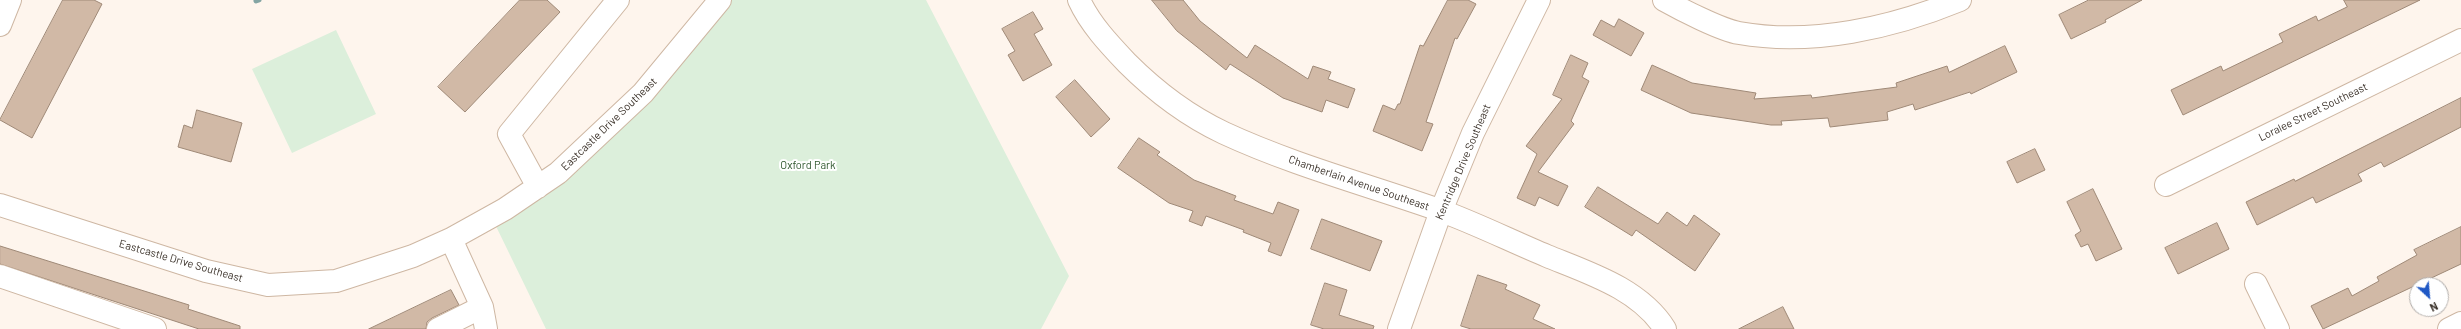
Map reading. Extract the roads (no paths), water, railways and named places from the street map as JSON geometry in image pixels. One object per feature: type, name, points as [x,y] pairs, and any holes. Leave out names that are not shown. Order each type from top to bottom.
[{"type":"street","points":[[0,25],[10,0]]},
{"type":"street","points":[[538,187],[509,134],[618,0]]},
{"type":"street","name":"Eastcastle Drive Southeast","points":[[0,205],[206,271],[268,285],[336,282],[413,256],[451,239],[505,209],[558,173],[643,93],[720,0]]},
{"type":"street","name":"Chamberlain Avenue Southeast","points":[[1079,0],[1086,16],[1118,53],[1148,83],[1180,107],[1223,133],[1265,150],[1441,211],[1605,280],[1635,298],[1665,329]]},
{"type":"street","name":"Kentridge Drive Southeast","points":[[1400,329],[1441,211],[1490,97],[1539,0]]},
{"type":"street","points":[[1664,0],[1738,33],[1794,38],[1871,28],[1924,14],[1960,0]]},
{"type":"street","name":"Loralee Street Southeast","points":[[2166,185],[2461,40]]},
{"type":"street","points":[[451,239],[482,307],[486,329]]},
{"type":"street","points":[[0,276],[155,329]]},
{"type":"street","points":[[2256,284],[2278,329]]},
{"type":"street","points":[[438,329],[482,307]]},
{"type":"street","points":[[2449,329],[2461,323]]},
{"type":"park label","name":"Oxford Park","points":[[808,165]]}]
